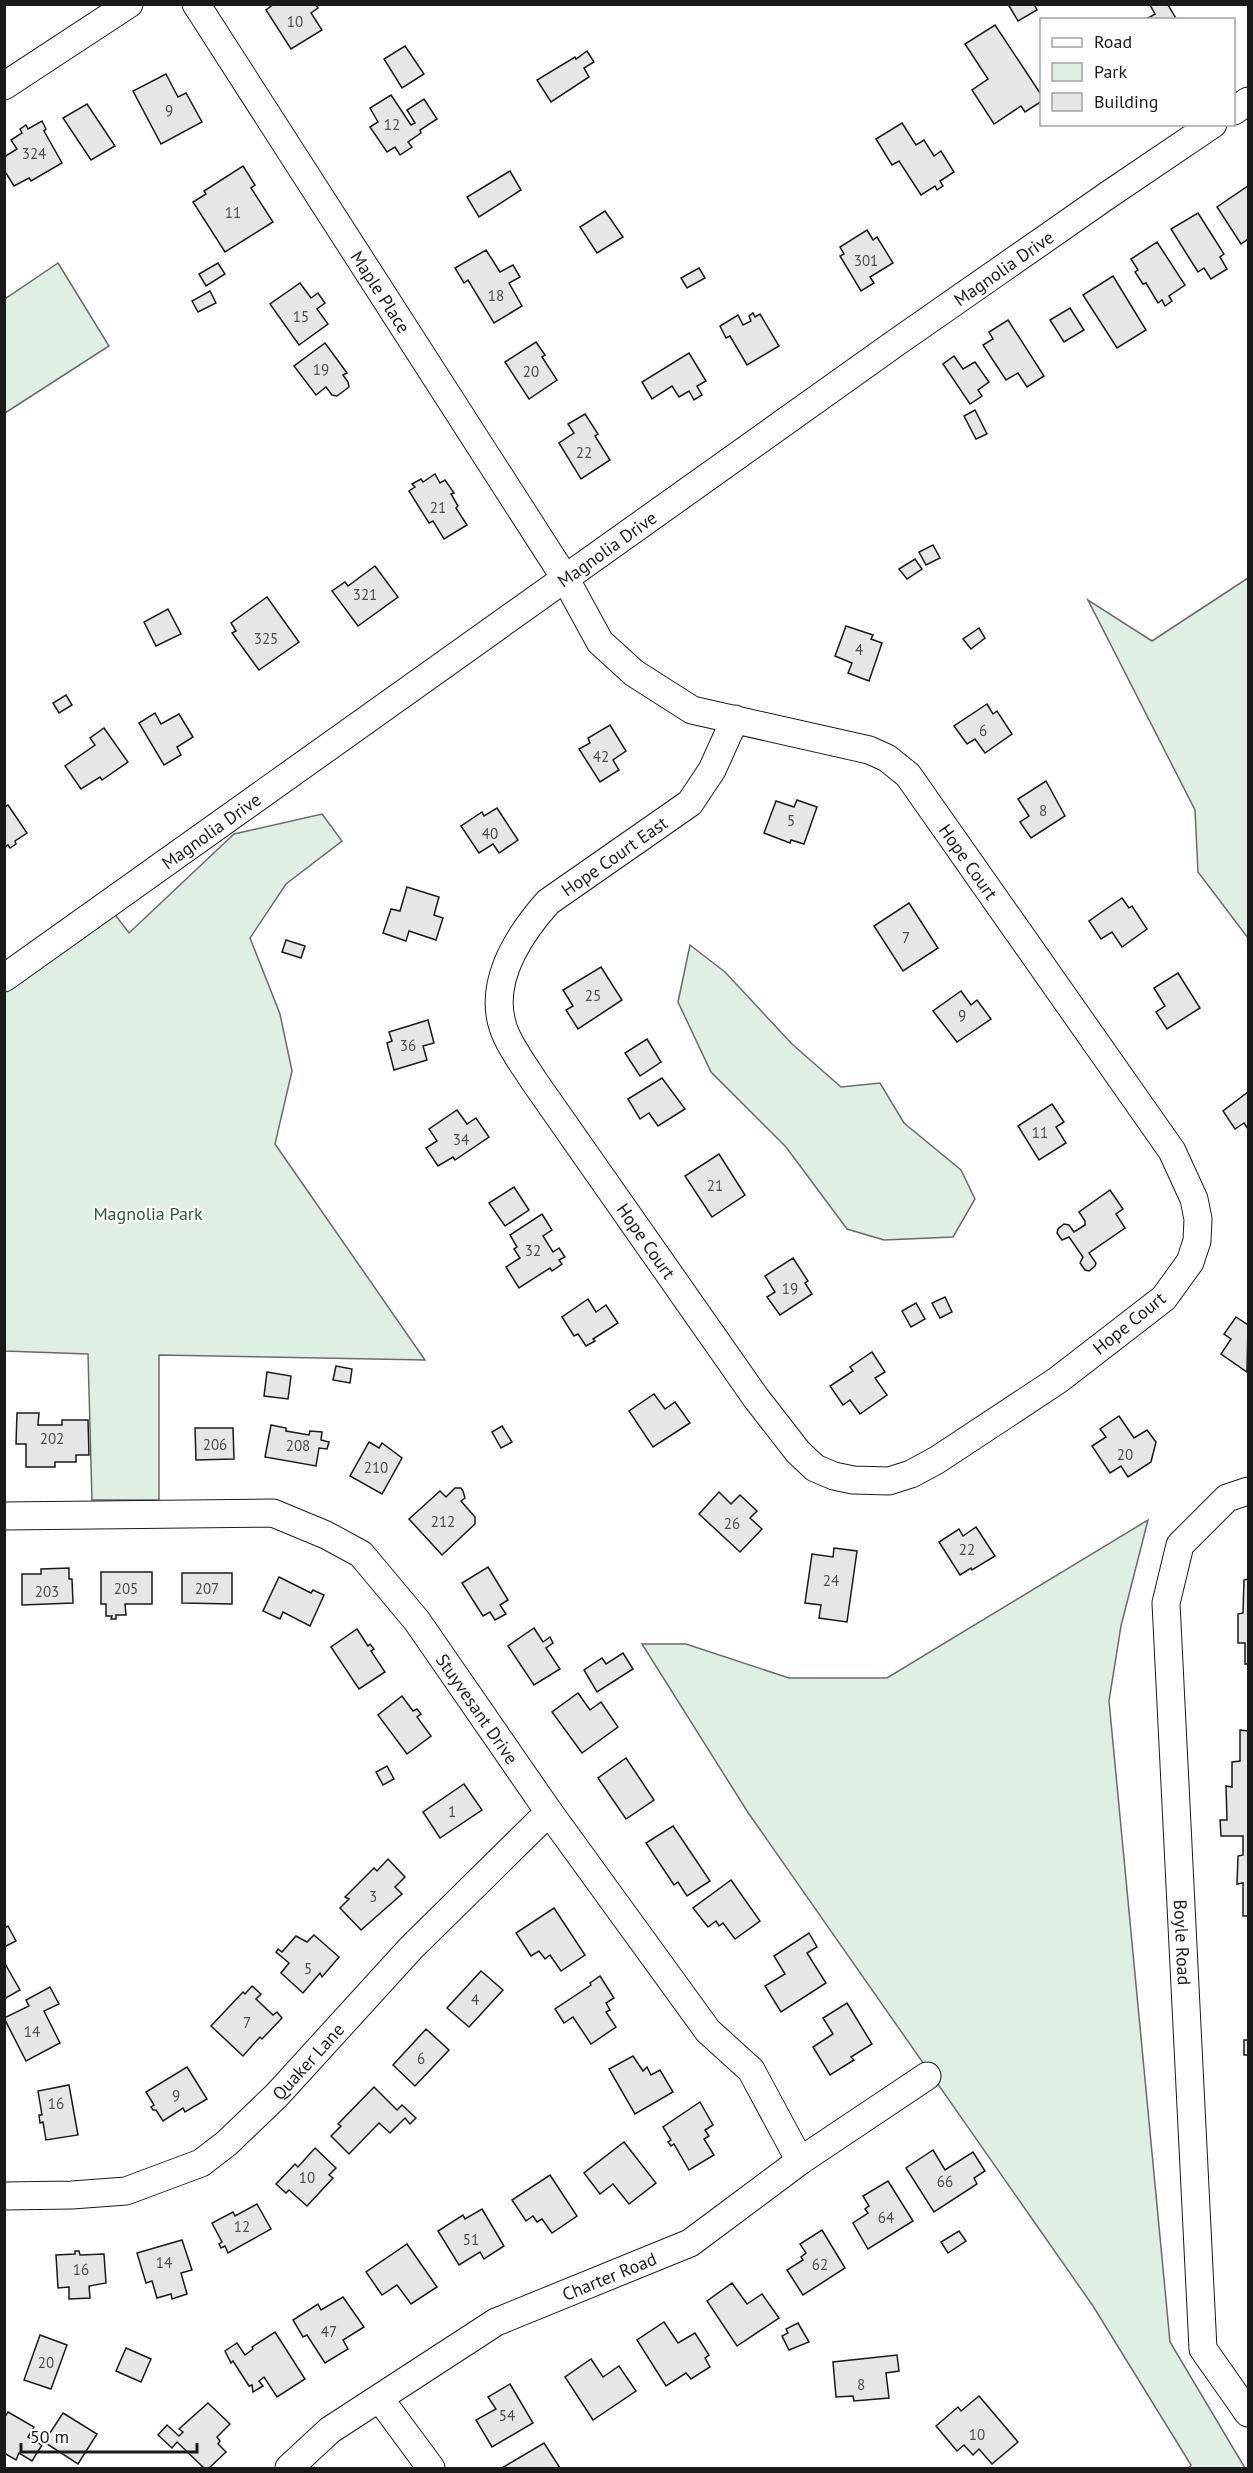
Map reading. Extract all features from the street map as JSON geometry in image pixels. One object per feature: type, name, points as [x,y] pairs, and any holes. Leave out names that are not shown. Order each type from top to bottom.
[{"type":"street","points":[[4,86],[129,4]]},
{"type":"street","name":"Maple Place","points":[[196,4],[565,578]]},
{"type":"street","points":[[1235,110],[1248,101]]},
{"type":"street","name":"Magnolia Drive","points":[[4,978],[1098,201],[1210,126]]},
{"type":"street","name":"Hope Court","points":[[498,997],[500,1017],[506,1036],[534,1081],[756,1398],[798,1452],[815,1468],[834,1476],[853,1480],[889,1481],[911,1474],[937,1460],[1058,1380],[1164,1298],[1190,1262],[1197,1241],[1198,1219],[1194,1198],[1172,1151],[908,775],[887,758],[869,750],[692,710],[634,673],[600,642],[565,578]]},
{"type":"street","name":"Hope Court East","points":[[498,997],[514,946],[530,922],[548,902],[690,803],[712,770],[735,719]]},
{"type":"street","name":"Boyle Road","points":[[1248,1491],[1227,1498],[1180,1545],[1166,1603],[1203,2349],[1248,2413]]},
{"type":"street","name":"Stuyvesant Drive","points":[[4,1516],[273,1512],[326,1535],[360,1554],[389,1587],[436,1648],[549,1812],[708,2031],[751,2070],[801,2161]]},
{"type":"street","name":"Quaker Lane","points":[[4,2196],[126,2191],[201,2163],[227,2143],[277,2095],[411,1948],[549,1812]]},
{"type":"street","name":"Charter Road","points":[[289,2469],[330,2430],[496,2322],[690,2243],[801,2161],[927,2076]]},
{"type":"street","points":[[380,2399],[431,2469]]},
{"type":"green space","points":[[58,263],[109,346],[5,413],[5,299]]},
{"type":"green space","points":[[1248,578],[1248,938],[1198,872],[1195,810],[1088,600],[1152,641]]},
{"type":"green space","name":"Magnolia Park","points":[[322,814],[342,841],[286,884],[250,938],[280,1014],[292,1071],[275,1144],[425,1360],[159,1355],[159,1500],[92,1500],[88,1354],[5,1351],[5,989],[113,912],[129,933],[234,834]]},
{"type":"green space","points":[[690,945],[725,972],[792,1044],[841,1087],[880,1083],[904,1123],[961,1170],[975,1199],[953,1237],[884,1240],[847,1229],[786,1147],[711,1072],[678,1002]]},
{"type":"green space","points":[[1148,1520],[1121,1626],[1109,1701],[1170,2342],[1245,2468],[1189,2468],[1191,2465],[1093,2306],[747,1811],[642,1644],[686,1644],[789,1678],[887,1678]]},
{"type":"building","points":[[274,4],[315,4],[318,8],[311,13],[322,30],[291,49],[266,10]]},
{"type":"building","points":[[1008,4],[1034,4],[1037,10],[1018,21]]},
{"type":"building","points":[[1150,5],[1168,5],[1176,18],[1148,18],[1155,14]]},
{"type":"building","points":[[995,25],[1040,93],[1040,102],[1025,112],[1021,106],[994,124],[972,90],[988,79],[965,44]]},
{"type":"building","points":[[405,46],[424,74],[402,88],[384,59]]},
{"type":"building","points":[[587,51],[594,62],[584,68],[589,77],[551,102],[537,80]]},
{"type":"building","points":[[166,74],[178,97],[186,93],[202,122],[161,144],[133,91]]},
{"type":"building","points":[[391,95],[411,125],[415,123],[407,110],[424,99],[437,119],[420,130],[421,133],[408,142],[412,147],[400,155],[395,147],[387,152],[370,127],[378,122],[370,108]]},
{"type":"building","points":[[87,104],[115,146],[91,160],[63,118]]},
{"type":"building","points":[[42,121],[46,129],[44,131],[62,163],[31,181],[29,178],[14,186],[4,170],[4,157],[17,149],[11,140],[22,133],[20,129],[26,125],[28,129]]},
{"type":"building","points":[[902,123],[916,145],[924,140],[934,156],[941,151],[954,172],[940,181],[943,186],[937,190],[935,186],[921,195],[899,161],[892,165],[876,139]]},
{"type":"building","points":[[243,166],[255,185],[251,188],[273,222],[225,252],[193,202],[206,194],[204,191]]},
{"type":"building","points":[[510,171],[521,190],[479,217],[467,197]]},
{"type":"building","points":[[1248,186],[1248,239],[1241,244],[1217,207]]},
{"type":"building","points":[[605,211],[623,237],[597,253],[580,227]]},
{"type":"building","points":[[1198,213],[1224,254],[1220,257],[1227,269],[1211,279],[1204,268],[1198,272],[1171,229]]},
{"type":"building","points":[[867,230],[873,240],[877,237],[893,263],[870,277],[874,283],[861,291],[840,256],[844,254],[840,247]]},
{"type":"building","points":[[1157,242],[1185,285],[1169,296],[1172,301],[1165,306],[1162,300],[1158,303],[1146,283],[1143,284],[1135,272],[1138,270],[1131,259]]},
{"type":"building","points":[[486,250],[500,272],[513,265],[520,277],[509,283],[522,306],[494,323],[468,280],[464,283],[455,268]]},
{"type":"building","points":[[218,263],[225,274],[206,286],[199,274]]},
{"type":"building","points":[[699,268],[705,278],[687,288],[681,278]]},
{"type":"building","points":[[1113,276],[1146,330],[1117,348],[1083,295]]},
{"type":"building","points":[[300,283],[311,298],[318,293],[325,303],[317,309],[328,324],[299,345],[270,304]]},
{"type":"building","points":[[210,291],[216,303],[198,312],[192,301]]},
{"type":"building","points":[[1070,308],[1084,330],[1064,342],[1050,320]]},
{"type":"building","points":[[753,313],[755,317],[760,314],[779,346],[747,365],[730,336],[726,338],[720,326],[738,315],[743,325],[751,321],[749,316]]},
{"type":"building","points":[[1008,320],[1044,376],[1027,387],[1018,373],[1006,380],[983,345],[993,339],[989,332]]},
{"type":"building","points":[[536,342],[545,355],[542,357],[557,380],[529,399],[505,362]]},
{"type":"building","points":[[325,343],[347,373],[343,375],[349,387],[337,396],[332,395],[326,387],[316,395],[294,366]]},
{"type":"building","points":[[689,353],[706,381],[697,386],[702,395],[694,400],[689,391],[679,397],[672,386],[652,399],[642,382]]},
{"type":"building","points":[[954,356],[963,369],[975,362],[989,382],[978,390],[982,396],[970,404],[943,364]]},
{"type":"building","points":[[975,410],[987,434],[976,439],[964,416]]},
{"type":"building","points":[[585,414],[598,434],[595,436],[610,460],[581,479],[559,443],[574,433],[568,424]]},
{"type":"building","points":[[435,474],[440,483],[445,480],[454,493],[451,494],[458,506],[456,508],[467,525],[444,539],[433,521],[429,523],[409,491],[415,487],[412,484],[421,479],[423,482]]},
{"type":"building","points":[[933,545],[940,558],[926,565],[919,552]]},
{"type":"building","points":[[915,559],[922,569],[907,579],[899,569]]},
{"type":"building","points":[[375,566],[398,597],[358,626],[332,591],[345,582],[348,586]]},
{"type":"building","points":[[267,597],[299,642],[259,670],[232,633],[236,631],[231,623]]},
{"type":"building","points":[[168,609],[181,634],[156,646],[144,622]]},
{"type":"building","points":[[846,626],[873,635],[871,639],[882,643],[869,681],[848,673],[852,663],[835,656]]},
{"type":"building","points":[[979,628],[985,638],[971,649],[963,639]]},
{"type":"building","points":[[66,695],[72,705],[59,713],[53,703]]},
{"type":"building","points":[[987,704],[993,714],[997,711],[1012,734],[985,753],[975,739],[967,744],[954,726]]},
{"type":"building","points":[[155,713],[161,724],[179,714],[193,737],[177,747],[181,755],[164,765],[139,723]]},
{"type":"building","points":[[610,725],[626,751],[613,760],[619,770],[600,782],[579,749],[590,743],[588,738]]},
{"type":"building","points":[[104,728],[128,762],[102,780],[100,777],[81,789],[65,766],[95,745],[90,738]]},
{"type":"building","points":[[1046,781],[1065,816],[1031,838],[1020,822],[1029,816],[1018,799]]},
{"type":"building","points":[[797,800],[817,807],[804,844],[791,840],[790,843],[764,833],[776,801],[794,807]]},
{"type":"building","points":[[8,805],[27,833],[15,841],[16,844],[10,848],[8,845],[4,847],[4,807]]},
{"type":"building","points":[[497,808],[518,840],[499,853],[493,844],[479,853],[461,826],[482,812],[484,816]]},
{"type":"building","points":[[407,887],[439,897],[434,915],[443,918],[436,940],[409,931],[406,941],[383,933],[391,909],[400,911]]},
{"type":"building","points":[[1122,898],[1129,908],[1132,906],[1147,929],[1122,947],[1112,932],[1101,939],[1089,921]]},
{"type":"building","points":[[909,903],[938,948],[903,971],[874,926]]},
{"type":"building","points":[[286,940],[305,946],[301,958],[282,952]]},
{"type":"building","points":[[601,967],[622,1000],[578,1029],[566,1010],[573,1006],[563,990]]},
{"type":"building","points":[[1178,973],[1200,1008],[1167,1029],[1156,1012],[1165,1006],[1154,988]]},
{"type":"building","points":[[961,991],[971,1005],[977,1000],[991,1019],[957,1042],[933,1011]]},
{"type":"building","points":[[428,1020],[434,1043],[423,1046],[427,1060],[394,1070],[387,1043],[392,1041],[389,1032]]},
{"type":"building","points":[[647,1039],[661,1062],[640,1076],[625,1053]]},
{"type":"building","points":[[662,1078],[685,1109],[658,1126],[649,1113],[640,1119],[628,1099]]},
{"type":"building","points":[[1248,1092],[1248,1129],[1244,1123],[1235,1129],[1223,1111]]},
{"type":"building","points":[[1052,1104],[1064,1122],[1056,1127],[1066,1143],[1039,1160],[1018,1126]]},
{"type":"building","points":[[457,1110],[467,1124],[476,1118],[489,1137],[455,1160],[453,1157],[438,1166],[426,1148],[437,1141],[429,1129]]},
{"type":"building","points":[[719,1154],[745,1195],[712,1217],[685,1176]]},
{"type":"building","points":[[514,1187],[529,1210],[505,1226],[489,1203]]},
{"type":"building","points":[[1110,1190],[1123,1209],[1116,1214],[1125,1228],[1089,1253],[1096,1263],[1089,1271],[1085,1270],[1080,1263],[1083,1257],[1069,1237],[1062,1240],[1057,1233],[1058,1229],[1064,1224],[1069,1225],[1074,1232],[1085,1225],[1079,1212]]},
{"type":"building","points":[[542,1214],[552,1230],[543,1236],[553,1252],[559,1248],[565,1257],[559,1260],[562,1264],[552,1271],[550,1268],[519,1288],[506,1267],[520,1258],[514,1249],[517,1247],[510,1235]]},
{"type":"building","points":[[793,1258],[808,1281],[805,1283],[812,1294],[780,1315],[767,1297],[775,1292],[765,1276]]},
{"type":"building","points":[[945,1297],[952,1312],[940,1318],[932,1303]]},
{"type":"building","points":[[588,1299],[596,1312],[606,1305],[618,1323],[586,1346],[578,1334],[574,1336],[562,1317]]},
{"type":"building","points":[[916,1303],[925,1319],[911,1327],[902,1311]]},
{"type":"building","points":[[1236,1317],[1248,1325],[1247,1372],[1221,1354],[1231,1339],[1224,1334]]},
{"type":"building","points":[[872,1352],[885,1372],[875,1378],[887,1395],[860,1414],[850,1400],[843,1405],[830,1386],[853,1371],[850,1367]]},
{"type":"building","points":[[336,1366],[352,1369],[350,1383],[333,1380]]},
{"type":"building","points":[[267,1372],[291,1376],[288,1399],[264,1396]]},
{"type":"building","points":[[654,1394],[665,1409],[675,1402],[690,1423],[653,1447],[629,1411]]},
{"type":"building","points":[[17,1413],[39,1413],[38,1425],[62,1425],[62,1420],[88,1420],[89,1455],[76,1455],[76,1462],[55,1462],[55,1467],[26,1467],[26,1444],[16,1444]]},
{"type":"building","points":[[1119,1416],[1134,1438],[1147,1430],[1156,1442],[1151,1462],[1128,1477],[1121,1466],[1110,1473],[1092,1446],[1106,1437],[1100,1429]]},
{"type":"building","points":[[271,1425],[286,1428],[286,1431],[309,1435],[310,1431],[322,1432],[321,1440],[329,1442],[327,1449],[319,1448],[316,1466],[265,1457]]},
{"type":"building","points":[[502,1426],[512,1442],[501,1448],[492,1432]]},
{"type":"building","points":[[195,1428],[233,1428],[234,1459],[196,1460]]},
{"type":"building","points":[[369,1442],[379,1448],[382,1443],[402,1458],[382,1494],[350,1476]]},
{"type":"building","points":[[455,1488],[461,1488],[463,1491],[465,1498],[461,1501],[475,1517],[475,1524],[442,1555],[409,1519],[440,1491],[446,1497]]},
{"type":"building","points":[[719,1492],[731,1504],[740,1495],[757,1511],[750,1518],[762,1529],[740,1552],[699,1514]]},
{"type":"building","points":[[976,1527],[995,1556],[960,1575],[939,1542],[959,1529],[963,1536]]},
{"type":"building","points":[[834,1548],[857,1551],[847,1622],[819,1618],[821,1605],[805,1603],[812,1554],[833,1557]]},
{"type":"building","points":[[488,1567],[508,1600],[500,1605],[506,1614],[495,1620],[490,1612],[483,1616],[462,1583]]},
{"type":"building","points":[[69,1568],[73,1603],[22,1605],[22,1574],[41,1574],[41,1569]]},
{"type":"building","points":[[101,1572],[152,1572],[152,1604],[125,1604],[126,1615],[116,1615],[116,1619],[106,1616],[106,1604],[101,1604]]},
{"type":"building","points":[[182,1573],[232,1573],[232,1604],[182,1603]]},
{"type":"building","points":[[279,1577],[311,1593],[313,1590],[324,1595],[310,1626],[283,1612],[280,1619],[263,1611]]},
{"type":"building","points":[[1248,1579],[1248,1664],[1245,1664],[1245,1643],[1238,1643],[1238,1614],[1243,1613],[1244,1580]]},
{"type":"building","points":[[534,1628],[543,1642],[550,1637],[553,1643],[546,1648],[560,1669],[534,1685],[508,1646]]},
{"type":"building","points":[[357,1629],[368,1646],[370,1644],[374,1649],[371,1651],[385,1672],[359,1689],[331,1647]]},
{"type":"building","points":[[623,1653],[633,1669],[597,1692],[584,1670],[602,1658],[606,1664]]},
{"type":"building","points":[[578,1693],[590,1710],[601,1702],[618,1727],[582,1753],[552,1712]]},
{"type":"building","points":[[402,1696],[413,1711],[417,1709],[421,1714],[417,1717],[431,1736],[407,1754],[378,1715]]},
{"type":"building","points":[[1240,1730],[1248,1731],[1248,1916],[1243,1916],[1243,1883],[1237,1884],[1238,1856],[1243,1855],[1243,1836],[1221,1836],[1220,1820],[1227,1820],[1226,1786],[1232,1787],[1232,1762],[1240,1761]]},
{"type":"building","points":[[626,1758],[654,1800],[626,1819],[598,1778]]},
{"type":"building","points":[[387,1766],[394,1779],[383,1785],[376,1772]]},
{"type":"building","points":[[464,1784],[482,1810],[440,1838],[423,1812]]},
{"type":"building","points":[[673,1826],[710,1881],[687,1896],[678,1882],[674,1885],[646,1843]]},
{"type":"building","points":[[388,1859],[405,1877],[395,1887],[402,1894],[361,1930],[340,1908],[349,1899],[345,1897],[374,1868],[377,1871]]},
{"type":"building","points":[[731,1880],[760,1921],[735,1939],[723,1923],[719,1926],[716,1921],[708,1927],[693,1908]]},
{"type":"building","points":[[554,1908],[585,1955],[561,1971],[550,1955],[545,1959],[539,1951],[531,1956],[516,1933]]},
{"type":"building","points":[[8,1926],[16,1941],[4,1947],[4,1928]]},
{"type":"building","points":[[809,1933],[817,1947],[807,1953],[826,1983],[781,2012],[765,1986],[785,1974],[774,1956]]},
{"type":"building","points":[[314,1935],[339,1957],[322,1977],[320,1973],[303,1993],[281,1973],[289,1963],[276,1952],[278,1949],[282,1952],[296,1936],[307,1942]]},
{"type":"building","points":[[4,1962],[20,1990],[4,1999]]},
{"type":"building","points":[[481,1971],[503,1990],[469,2027],[447,2008]]},
{"type":"building","points":[[600,1976],[614,1998],[606,2003],[610,2010],[606,2012],[616,2027],[591,2044],[573,2017],[564,2023],[555,2009],[591,1985],[590,1983]]},
{"type":"building","points":[[252,1986],[261,1994],[256,1999],[273,2015],[277,2012],[282,2018],[243,2056],[211,2026],[243,1992],[245,1994]]},
{"type":"building","points":[[50,1987],[59,2004],[44,2011],[60,2043],[26,2061],[4,2018],[29,2006],[26,2000]]},
{"type":"building","points":[[847,2003],[872,2044],[851,2057],[854,2060],[830,2075],[813,2047],[833,2034],[823,2018]]},
{"type":"building","points":[[426,2029],[449,2050],[415,2086],[393,2065]]},
{"type":"building","points":[[1244,2040],[1248,2040],[1248,2055],[1244,2055]]},
{"type":"building","points":[[633,2056],[643,2071],[647,2067],[651,2075],[660,2070],[673,2092],[635,2114],[609,2069]]},
{"type":"building","points":[[187,2067],[207,2099],[185,2112],[183,2108],[163,2121],[156,2110],[151,2107],[154,2105],[146,2092]]},
{"type":"building","points":[[69,2085],[78,2135],[46,2140],[43,2122],[40,2123],[39,2115],[42,2115],[38,2091]]},
{"type":"building","points":[[374,2087],[397,2110],[402,2105],[416,2118],[410,2124],[405,2118],[390,2133],[379,2123],[349,2154],[331,2136],[341,2126],[338,2124]]},
{"type":"building","points":[[700,2102],[713,2125],[705,2130],[709,2136],[704,2139],[714,2155],[689,2170],[674,2144],[671,2146],[668,2142],[671,2140],[663,2127]]},
{"type":"building","points":[[624,2142],[656,2183],[629,2204],[613,2184],[600,2194],[584,2173]]},
{"type":"building","points":[[315,2148],[336,2168],[329,2175],[333,2178],[307,2206],[289,2190],[286,2193],[276,2184],[295,2164],[298,2167]]},
{"type":"building","points":[[933,2150],[945,2170],[973,2152],[985,2171],[974,2178],[977,2184],[934,2212],[906,2168]]},
{"type":"building","points":[[550,2175],[577,2216],[552,2233],[542,2219],[537,2222],[533,2216],[526,2221],[512,2200]]},
{"type":"building","points":[[888,2181],[913,2221],[868,2249],[853,2223],[868,2213],[865,2209],[869,2206],[863,2196]]},
{"type":"building","points":[[257,2204],[271,2229],[228,2253],[225,2246],[221,2248],[219,2244],[222,2242],[212,2223],[233,2212],[235,2216]]},
{"type":"building","points":[[482,2209],[504,2246],[484,2259],[480,2252],[459,2265],[438,2231],[463,2215],[465,2219]]},
{"type":"building","points":[[822,2230],[845,2268],[803,2295],[787,2270],[803,2260],[801,2257],[806,2253],[800,2244]]},
{"type":"building","points":[[959,2231],[966,2241],[948,2253],[941,2242]]},
{"type":"building","points":[[182,2240],[192,2270],[181,2273],[187,2294],[172,2299],[171,2294],[157,2298],[152,2281],[146,2283],[137,2253]]},
{"type":"building","points":[[407,2244],[437,2287],[411,2304],[397,2285],[382,2295],[366,2272]]},
{"type":"building","points":[[75,2251],[79,2251],[80,2255],[104,2254],[106,2283],[89,2286],[90,2298],[69,2299],[69,2287],[58,2288],[56,2255],[75,2254]]},
{"type":"building","points":[[732,2283],[747,2304],[762,2294],[779,2318],[737,2346],[707,2301]]},
{"type":"building","points":[[343,2297],[364,2327],[343,2340],[348,2349],[325,2363],[307,2335],[303,2337],[293,2320],[318,2304],[321,2310]]},
{"type":"building","points":[[664,2322],[678,2343],[695,2333],[709,2355],[705,2358],[710,2367],[691,2379],[686,2373],[666,2386],[637,2340]]},
{"type":"building","points":[[798,2323],[809,2342],[789,2350],[782,2336],[788,2333],[786,2329]]},
{"type":"building","points":[[275,2332],[305,2379],[277,2397],[264,2377],[259,2381],[263,2386],[253,2392],[252,2385],[249,2386],[233,2361],[231,2363],[225,2351],[237,2343],[245,2355],[253,2349],[252,2347]]},
{"type":"building","points":[[40,2335],[67,2345],[51,2389],[24,2380]]},
{"type":"building","points":[[126,2348],[151,2359],[141,2382],[116,2371]]},
{"type":"building","points":[[897,2355],[899,2371],[886,2373],[889,2398],[854,2401],[853,2396],[836,2397],[833,2362]]},
{"type":"building","points":[[591,2359],[603,2377],[619,2366],[636,2391],[593,2420],[565,2377]]},
{"type":"building","points":[[510,2384],[533,2423],[492,2447],[476,2420],[496,2409],[488,2397]]},
{"type":"building","points":[[979,2396],[1018,2442],[992,2464],[979,2449],[973,2455],[964,2445],[957,2451],[936,2426],[958,2407],[961,2411]]},
{"type":"building","points":[[208,2403],[230,2424],[217,2437],[220,2441],[218,2444],[226,2452],[209,2468],[204,2468],[177,2442],[172,2448],[158,2435],[167,2425],[179,2436],[183,2432],[179,2429]]},
{"type":"building","points":[[8,2412],[34,2427],[28,2437],[42,2445],[32,2461],[19,2453],[16,2460],[4,2453],[4,2418]]},
{"type":"building","points":[[63,2413],[97,2434],[78,2464],[44,2442]]},
{"type":"building","points":[[544,2443],[560,2468],[502,2468]]}]
